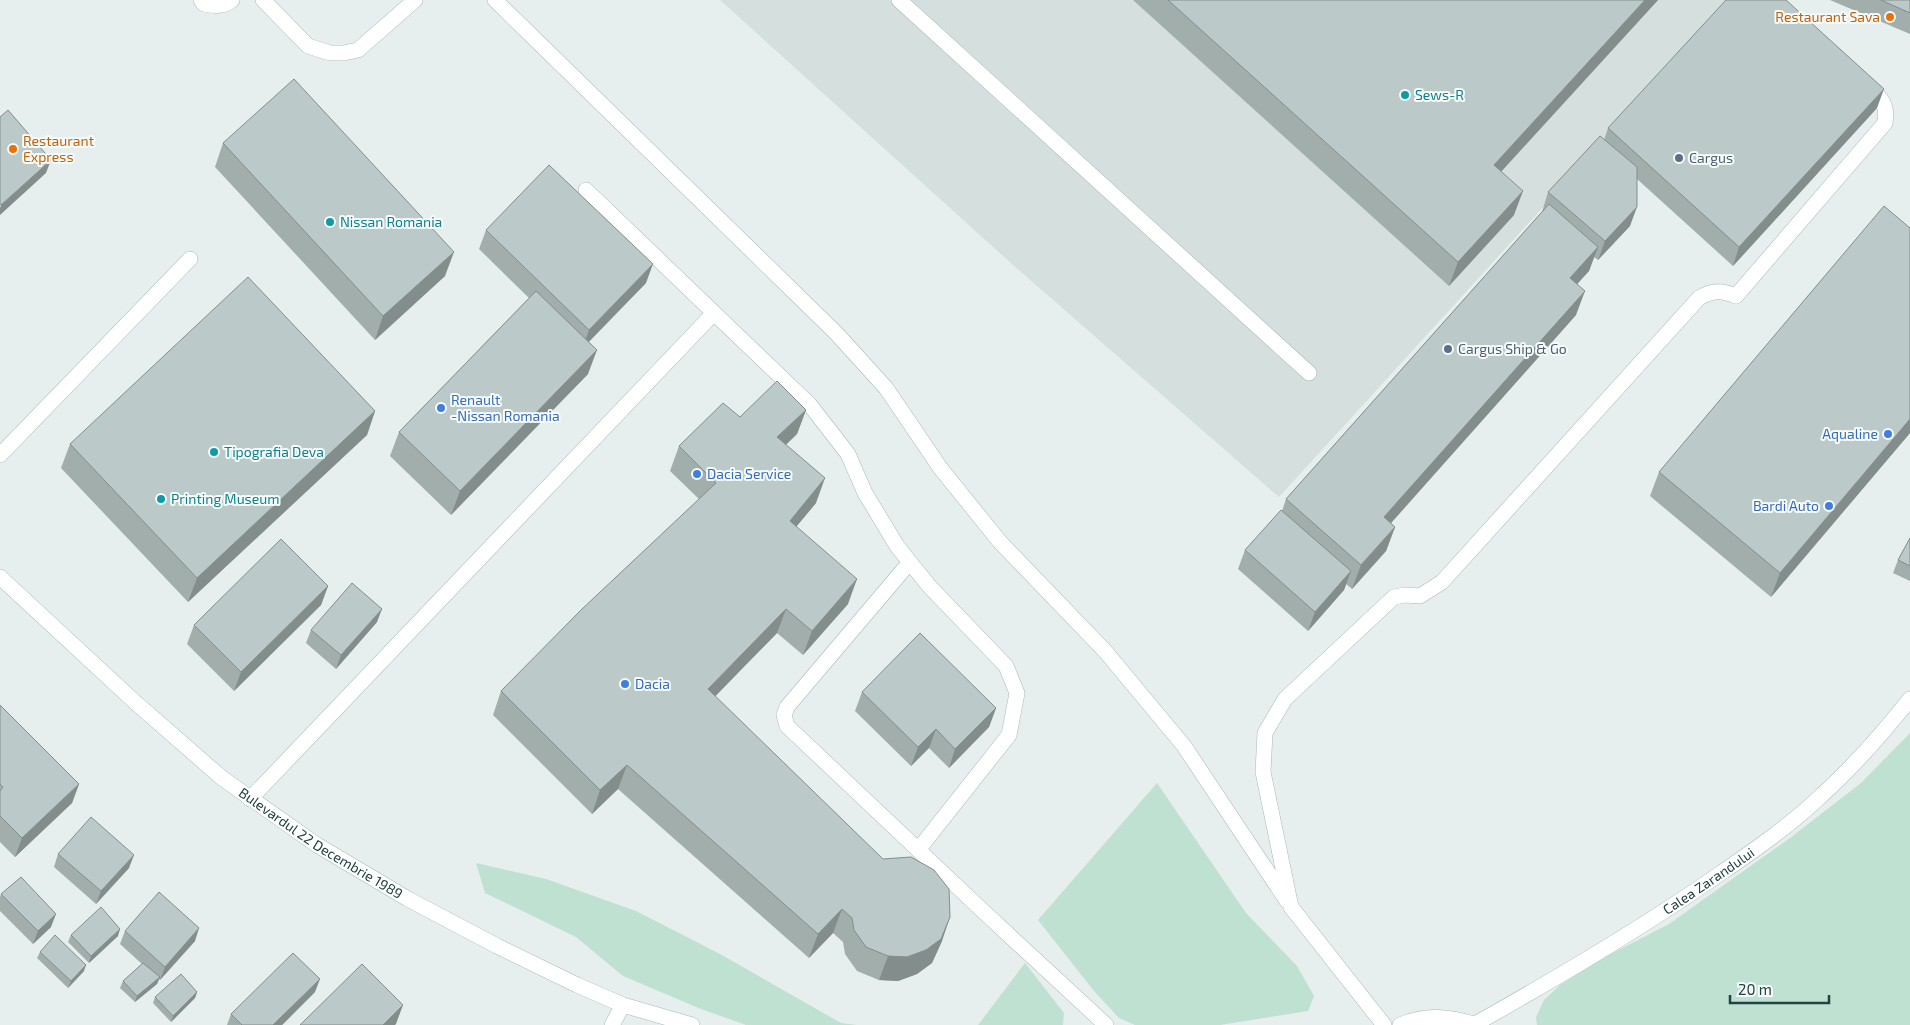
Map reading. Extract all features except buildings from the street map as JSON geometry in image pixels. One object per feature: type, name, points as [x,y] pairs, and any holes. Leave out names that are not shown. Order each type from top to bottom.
[{"type":"main road","points":[[201,0],[204,4],[216,6],[227,4],[232,0]]},
{"type":"main road","points":[[263,0],[308,46],[330,54],[344,54],[358,50],[415,0]]},
{"type":"main road","points":[[495,0],[836,333],[886,388],[941,470],[1000,542],[1106,651],[1184,746],[1291,907],[1384,1025]]},
{"type":"main road","points":[[899,0],[1309,374]]},
{"type":"main road","points":[[1291,907],[1263,772],[1265,733],[1286,700],[1394,597],[1405,595],[1420,596],[1442,582],[1699,298],[1708,293],[1718,291],[1736,296],[1885,123],[1887,110],[1879,96],[1858,77]]},
{"type":"main road","points":[[586,190],[713,314],[810,405],[848,454],[864,493],[896,546],[928,586],[1006,666],[1017,693],[1009,735],[918,850]]},
{"type":"main road","points":[[0,454],[190,259]]},
{"type":"main road","points":[[250,799],[713,314]]},
{"type":"main road","points":[[910,562],[787,707],[784,716],[788,726],[1100,1023]]},
{"type":"main road","name":"Bulevardul 22 Decembrie 1989","points":[[0,578],[136,703],[222,778],[317,845],[408,899],[550,972],[623,1004],[692,1025]]},
{"type":"main road","name":"Calea Zarandului","points":[[1476,1025],[1610,947],[1760,846],[1822,796],[1872,745],[1910,699]]},
{"type":"main road","points":[[612,1025],[623,1004]]},
{"type":"main road","points":[[1400,1025],[1416,1018],[1446,1017],[1476,1025]]},
{"type":"shaded area","points":[[720,0],[1732,0],[1279,497],[1013,265]]},
{"type":"green space","points":[[1910,733],[1910,1025],[1537,1025],[1536,1017],[1544,1000],[1560,985],[1605,957],[1669,924],[1790,838],[1861,783]]},
{"type":"green space","points":[[1157,783],[1246,913],[1297,966],[1314,996],[1308,1011],[1220,1025],[1135,1025],[1119,1018],[1094,991],[1038,920]]},
{"type":"green space","points":[[476,863],[546,879],[636,911],[720,954],[841,1023],[857,1025],[746,1025],[701,1009],[623,976],[576,937],[485,893]]},
{"type":"green space","points":[[1025,963],[1064,1013],[1063,1025],[978,1025]]},
{"type":"place","name":"Restaurant Sava","points":[[1890,17]]},
{"type":"place","name":"Sews-R","points":[[1405,95]]},
{"type":"place","name":"Restaurant Express","points":[[13,149]]},
{"type":"place","name":"Cargus","points":[[1679,158]]},
{"type":"place","name":"Nissan Romania","points":[[330,222]]},
{"type":"place","name":"Cargus Ship & Go","points":[[1448,349]]},
{"type":"place","name":"Renault -Nissan Romania","points":[[441,408]]},
{"type":"place","name":"Aqualine","points":[[1888,434]]},
{"type":"place","name":"Tipografia Deva","points":[[214,452]]},
{"type":"place","name":"Dacia Service","points":[[697,474]]},
{"type":"place","name":"Printing Museum","points":[[161,499]]},
{"type":"place","name":"Bardi Auto","points":[[1829,506]]},
{"type":"place","name":"Dacia","points":[[625,684]]}]
